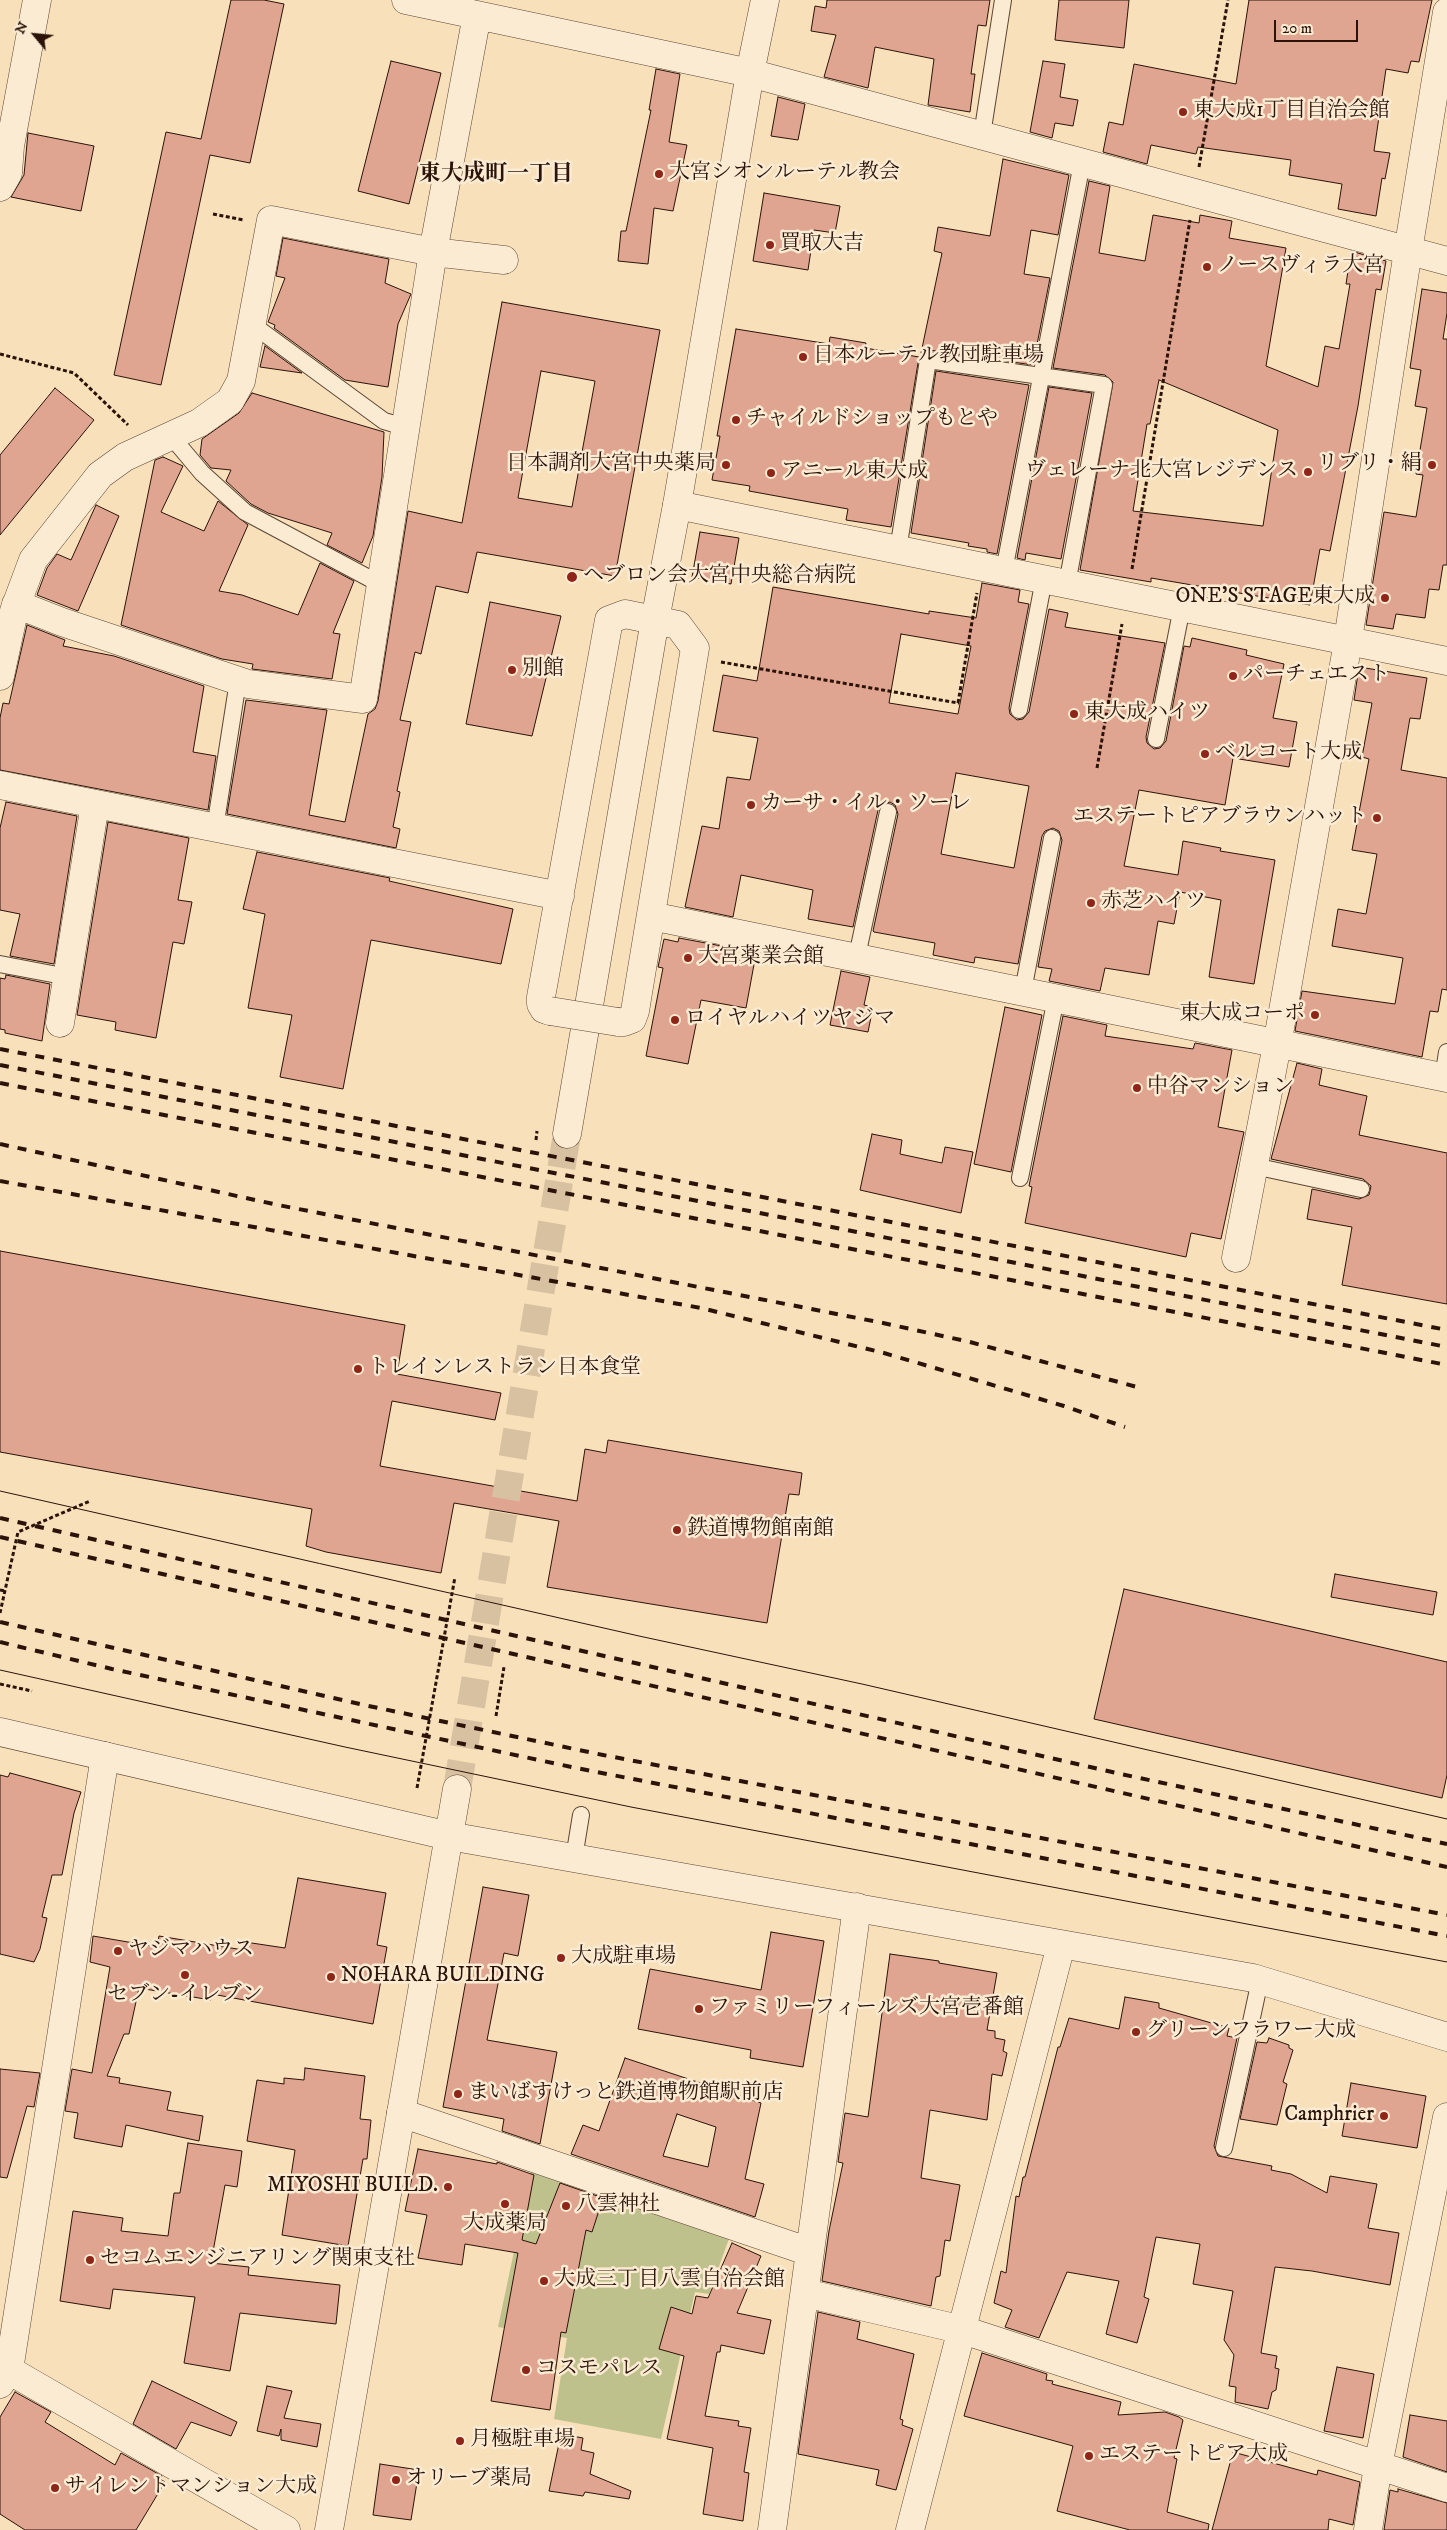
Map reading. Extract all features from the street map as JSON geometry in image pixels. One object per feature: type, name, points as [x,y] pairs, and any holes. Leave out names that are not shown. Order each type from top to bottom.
[{"type":"street","points":[[0,187],[8,173],[10,146],[37,0]]},
{"type":"street","points":[[406,0],[750,73],[1447,261]]},
{"type":"street","points":[[567,1134],[654,620],[677,504],[750,73],[765,0]]},
{"type":"street","points":[[1236,1258],[1277,1045],[1348,641],[1447,12]]},
{"type":"street","points":[[16,604],[62,622],[248,684],[363,699],[433,252],[477,15]]},
{"type":"street","points":[[0,676],[16,604],[33,560],[100,475],[125,457],[199,423],[230,401],[241,381],[253,325],[271,220],[433,252],[504,260]]},
{"type":"street","points":[[677,504],[1447,661]]},
{"type":"street","points":[[625,614],[654,620],[678,625],[695,648],[635,1010],[632,1018],[624,1022],[550,1011],[544,1009],[541,1004],[541,997],[609,620],[625,614]]},
{"type":"street","points":[[0,785],[560,896]]},
{"type":"street","points":[[60,1023],[96,804]]},
{"type":"street","points":[[651,916],[857,956],[1277,1045],[1446,1069]]},
{"type":"street","points":[[0,1732],[449,1836],[1260,1980],[1447,2037]]},
{"type":"street","points":[[105,1756],[3,2373],[286,2530]]},
{"type":"street","points":[[329,2530],[457,1789]]},
{"type":"street","points":[[772,2530],[857,1907]]},
{"type":"street","points":[[910,2530],[1061,1945]]},
{"type":"street","points":[[401,2112],[810,2252]]},
{"type":"street","points":[[1368,2530],[1378,2466],[1447,2117]]},
{"type":"street","points":[[805,2293],[963,2330],[1447,2488]]},
{"type":"lane","points":[[982,135],[1003,0]]},
{"type":"lane","points":[[993,569],[1042,375],[1082,163]]},
{"type":"lane","points":[[253,325],[384,421],[405,427]]},
{"type":"lane","points":[[898,550],[928,360],[1104,385],[1056,581],[1019,710]]},
{"type":"lane","points":[[160,441],[202,473],[245,512],[380,584]]},
{"type":"lane","points":[[1156,739],[1182,607]]},
{"type":"lane","points":[[215,828],[238,681]]},
{"type":"lane","points":[[857,956],[888,812]]},
{"type":"lane","points":[[1023,991],[1052,838]]},
{"type":"lane","points":[[0,964],[68,977]]},
{"type":"lane","points":[[1020,1178],[1056,998]]},
{"type":"lane","points":[[1254,1166],[1361,1189]]},
{"type":"lane","points":[[574,1858],[581,1815]]},
{"type":"lane","points":[[1224,2148],[1260,1980]]},
{"type":"path","points":[[1097,768],[1228,0]]},
{"type":"path","points":[[213,214],[246,220]]},
{"type":"path","points":[[0,354],[74,373],[160,441]]},
{"type":"path","points":[[694,657],[958,703],[993,569]]},
{"type":"path","points":[[0,1613],[18,1532],[90,1501]]},
{"type":"path","points":[[417,1788],[455,1577]]},
{"type":"path","points":[[0,1590],[5,1591]]},
{"type":"path","points":[[496,1716],[504,1667]]},
{"type":"path","points":[[0,1684],[32,1691]]},
{"type":"green space","points":[[533,2162],[730,2236],[709,2294],[695,2292],[661,2439],[554,2419],[567,2338],[498,2327]]},
{"type":"building","points":[[231,0],[264,0],[284,4],[250,163],[210,155],[161,385],[114,375],[166,132],[201,139]]},
{"type":"building","points":[[827,0],[990,0],[986,26],[978,25],[971,74],[975,74],[970,112],[928,105],[934,59],[875,47],[868,88],[824,77],[836,35],[811,31],[815,6],[826,8]]},
{"type":"building","points":[[1059,0],[1129,0],[1124,48],[1055,40]]},
{"type":"building","points":[[1249,0],[1432,0],[1419,62],[1411,61],[1408,73],[1386,69],[1374,151],[1390,153],[1385,179],[1382,178],[1376,216],[1338,209],[1342,184],[1289,175],[1291,160],[1198,147],[1196,154],[1151,145],[1147,164],[1103,152],[1109,122],[1123,125],[1134,64],[1236,84]]},
{"type":"building","points":[[391,61],[441,73],[409,204],[358,191]]},
{"type":"building","points":[[1043,61],[1065,64],[1060,97],[1078,100],[1073,126],[1055,123],[1052,138],[1030,132]]},
{"type":"building","points":[[656,69],[680,74],[669,142],[687,145],[673,211],[654,208],[648,264],[618,261],[621,231],[626,231],[651,110],[649,110]]},
{"type":"building","points":[[778,97],[805,104],[798,140],[771,136]]},
{"type":"building","points":[[28,133],[94,146],[81,211],[11,197],[24,175]]},
{"type":"building","points":[[1003,159],[1069,175],[1058,235],[1031,230],[1024,274],[1050,278],[1033,365],[929,350],[921,353],[942,253],[934,251],[938,227],[990,236]]},
{"type":"building","points":[[1089,181],[1110,186],[1099,253],[1145,261],[1153,215],[1199,223],[1200,215],[1232,221],[1229,238],[1286,248],[1266,366],[1318,387],[1325,346],[1339,349],[1350,284],[1346,284],[1351,251],[1386,261],[1381,290],[1376,289],[1358,406],[1330,551],[1320,549],[1310,605],[1151,578],[1151,582],[1080,570],[1113,382],[1105,375],[1053,368]],"holes":[[[1159,380],[1278,430],[1263,526],[1133,511],[1147,424],[1150,424]]]},
{"type":"building","points":[[764,193],[840,206],[835,233],[814,230],[808,270],[753,261]]},
{"type":"building","points":[[283,238],[389,259],[385,283],[411,294],[398,324],[388,387],[345,380],[274,328],[275,325],[268,322],[285,278],[276,276]]},
{"type":"building","points":[[1422,289],[1447,293],[1447,313],[1443,339],[1447,339],[1447,565],[1443,565],[1439,590],[1429,589],[1425,618],[1396,614],[1393,629],[1366,625],[1384,512],[1416,517],[1423,475],[1416,474],[1427,408],[1415,406],[1421,370],[1410,368]]},
{"type":"building","points":[[502,302],[660,330],[615,576],[477,552],[468,593],[436,586],[421,654],[415,652],[400,720],[411,722],[397,791],[400,792],[393,827],[400,829],[396,848],[227,814],[246,700],[327,710],[309,815],[345,822],[368,714],[375,709],[378,701],[408,511],[462,523]],"holes":[[[541,371],[595,381],[572,507],[518,498]]]},
{"type":"building","points":[[736,329],[829,344],[830,337],[866,343],[865,348],[919,357],[891,527],[846,520],[848,509],[749,491],[750,486],[712,480],[720,436],[717,436]]},
{"type":"building","points":[[265,346],[302,373],[260,367]]},
{"type":"building","points":[[936,371],[1029,385],[997,554],[987,552],[987,549],[968,546],[969,543],[911,533]]},
{"type":"building","points":[[1049,387],[1092,393],[1061,559],[1026,553],[1025,560],[1017,558]]},
{"type":"building","points":[[55,388],[94,420],[0,535],[0,455]]},
{"type":"building","points":[[252,393],[384,432],[382,477],[373,536],[362,563],[327,545],[332,533],[268,513],[251,504],[226,481],[231,470],[211,468],[200,455],[202,439],[239,413]]},
{"type":"building","points":[[163,457],[183,466],[161,512],[204,531],[218,501],[248,525],[219,591],[242,595],[298,615],[320,563],[354,581],[333,633],[340,634],[332,679],[252,669],[253,664],[222,659],[121,625],[155,460]]},
{"type":"building","points":[[96,505],[119,516],[78,611],[37,595],[47,568],[57,554],[71,560]]},
{"type":"building","points":[[700,532],[739,538],[731,584],[692,577]]},
{"type":"building","points":[[982,583],[1020,590],[1018,602],[1029,604],[1009,708],[1010,714],[1017,720],[1023,719],[1029,712],[1049,609],[1068,613],[1065,627],[1165,643],[1146,737],[1147,743],[1154,749],[1160,748],[1166,741],[1184,646],[1190,647],[1192,638],[1247,650],[1246,655],[1284,664],[1273,718],[1297,722],[1289,767],[1233,758],[1225,805],[1139,790],[1124,866],[1178,875],[1183,841],[1221,848],[1220,851],[1275,860],[1254,984],[1209,977],[1221,900],[1180,892],[1174,924],[1158,921],[1149,975],[1105,968],[1100,991],[1049,981],[1052,969],[1038,967],[1062,840],[1059,831],[1053,828],[1045,831],[1042,836],[1018,964],[975,957],[974,963],[933,955],[935,943],[874,932],[898,814],[895,805],[890,802],[881,805],[878,810],[853,927],[808,919],[813,890],[741,875],[733,917],[685,907],[702,826],[719,829],[727,777],[750,780],[758,738],[713,731],[723,675],[757,681],[773,587],[929,614],[929,611],[976,618]],"holes":[[[901,634],[971,646],[958,714],[889,703]],[[956,773],[1029,786],[1014,868],[941,854]]]},
{"type":"building","name":"別館","points":[[490,602],[561,616],[532,736],[466,724]]},
{"type":"building","points":[[27,625],[65,640],[63,646],[114,656],[204,686],[193,752],[216,756],[208,810],[0,770],[0,718],[3,703],[9,704]]},
{"type":"building","points":[[1359,667],[1427,678],[1420,719],[1410,718],[1401,770],[1447,778],[1447,990],[1442,989],[1438,1012],[1430,1011],[1422,1057],[1295,1031],[1302,991],[1395,1004],[1403,958],[1332,946],[1338,909],[1366,914],[1377,854],[1352,850],[1369,759],[1362,757],[1372,703],[1354,700]]},
{"type":"building","points":[[6,802],[77,816],[54,964],[10,956],[20,914],[0,910],[0,828]]},
{"type":"building","points":[[108,822],[189,838],[178,900],[192,902],[184,944],[173,942],[156,1038],[115,1030],[116,1022],[77,1015]]},
{"type":"building","points":[[257,852],[390,878],[389,881],[513,909],[501,964],[371,940],[343,1089],[280,1077],[292,1015],[248,1008],[265,914],[243,909]]},
{"type":"building","points":[[679,938],[727,947],[725,955],[755,959],[746,1008],[701,1000],[688,1064],[646,1056],[663,968],[658,967],[664,939],[678,942]]},
{"type":"building","points":[[841,971],[870,977],[864,1005],[873,1007],[868,1032],[830,1025]]},
{"type":"building","points":[[6,975],[50,984],[42,1041],[5,1033],[5,1030],[0,1029],[0,978],[5,979]]},
{"type":"building","points":[[1005,1007],[1042,1015],[1011,1172],[974,1164]]},
{"type":"building","points":[[1063,1016],[1107,1025],[1105,1036],[1193,1049],[1195,1043],[1232,1050],[1218,1127],[1244,1132],[1221,1239],[1191,1233],[1186,1257],[1025,1223],[1032,1187],[1029,1186]]},
{"type":"building","points":[[1297,1063],[1322,1069],[1319,1085],[1367,1096],[1359,1135],[1447,1153],[1447,1304],[1342,1285],[1352,1227],[1307,1219],[1312,1189],[1359,1199],[1369,1195],[1371,1186],[1363,1179],[1271,1159]]},
{"type":"building","points":[[872,1134],[902,1140],[900,1154],[942,1163],[945,1147],[973,1152],[961,1213],[860,1190]]},
{"type":"building","points":[[0,1251],[405,1325],[397,1374],[501,1393],[495,1420],[392,1401],[380,1466],[577,1501],[585,1449],[606,1453],[608,1440],[802,1473],[799,1495],[789,1494],[767,1623],[547,1587],[559,1521],[454,1503],[441,1573],[326,1552],[306,1546],[312,1509],[0,1452]]},
{"type":"building","points":[[1335,1574],[1437,1592],[1433,1615],[1331,1597]]},
{"type":"building","points":[[1124,1589],[1447,1662],[1447,1775],[1442,1798],[1094,1719]]},
{"type":"building","points":[[10,1773],[81,1792],[74,1813],[62,1875],[52,1875],[42,1917],[47,1918],[40,1949],[34,1962],[0,1954],[0,1775],[8,1777]]},
{"type":"building","points":[[298,1878],[386,1893],[377,1945],[387,1947],[373,2024],[212,1994],[211,2000],[139,1988],[129,2034],[124,2034],[107,2076],[120,2078],[119,2083],[171,2092],[167,2110],[203,2116],[199,2141],[126,2125],[122,2147],[74,2138],[78,2113],[65,2111],[72,2069],[92,2073],[110,1967],[90,1962],[93,1936],[157,1947],[159,1936],[243,1950],[245,1942],[285,1948]]},
{"type":"building","points":[[483,1887],[529,1895],[518,1956],[504,1953],[487,2040],[557,2052],[540,2144],[502,2131],[504,2119],[443,2107]]},
{"type":"building","points":[[771,1932],[824,1941],[803,2067],[750,2058],[751,2050],[638,2029],[650,1969],[761,1990]]},
{"type":"building","points":[[890,1954],[939,1961],[939,1963],[997,1973],[987,2030],[995,2031],[995,2038],[1005,2040],[1003,2051],[1007,2053],[1002,2076],[992,2074],[987,2120],[930,2110],[921,2178],[960,2185],[950,2241],[945,2240],[940,2276],[936,2277],[931,2306],[822,2281],[829,2231],[843,2163],[838,2162],[845,2113],[868,2117]]},
{"type":"building","points":[[1125,1997],[1159,2003],[1159,2008],[1229,2028],[1227,2036],[1237,2038],[1214,2146],[1218,2156],[1272,2166],[1271,2170],[1291,2174],[1327,2193],[1330,2176],[1377,2184],[1368,2228],[1399,2233],[1390,2285],[1312,2271],[1275,2267],[1261,2353],[1277,2356],[1275,2368],[1279,2369],[1276,2390],[1272,2392],[1268,2409],[1235,2402],[1236,2387],[1229,2386],[1234,2355],[1224,2340],[1233,2291],[1193,2284],[1200,2244],[1156,2237],[1144,2297],[1149,2299],[1137,2343],[1106,2334],[1119,2281],[1067,2272],[1039,2338],[1005,2327],[1012,2310],[994,2303],[1001,2271],[1006,2273],[1016,2196],[1019,2197],[1023,2177],[1025,2177],[1058,2047],[1060,2047],[1069,2018],[1119,2029]]},
{"type":"building","points":[[1269,2038],[1289,2045],[1289,2048],[1293,2050],[1283,2082],[1287,2084],[1277,2125],[1240,2119],[1257,2042],[1267,2043]]},
{"type":"building","points":[[625,2058],[761,2103],[745,2179],[764,2184],[755,2217],[571,2154],[583,2125],[599,2131]],"holes":[[[677,2114],[716,2127],[708,2167],[663,2156]]]},
{"type":"building","points":[[305,2068],[365,2076],[360,2119],[371,2120],[367,2159],[363,2159],[348,2246],[282,2235],[295,2150],[247,2141],[257,2080],[284,2084],[284,2078],[304,2080]]},
{"type":"building","points":[[0,2069],[40,2073],[34,2107],[27,2106],[7,2178],[0,2177]]},
{"type":"building","name":"Camphrier","points":[[1351,2083],[1426,2096],[1417,2148],[1342,2136]]},
{"type":"building","points":[[188,2143],[242,2151],[237,2187],[225,2185],[211,2263],[249,2267],[248,2275],[340,2285],[336,2324],[240,2313],[230,2371],[184,2363],[195,2297],[113,2289],[110,2309],[60,2301],[73,2211],[123,2218],[121,2231],[168,2236],[174,2193],[180,2193]]},
{"type":"building","points":[[418,2149],[497,2164],[497,2162],[534,2175],[522,2240],[536,2244],[560,2183],[603,2198],[592,2232],[586,2230],[566,2333],[561,2332],[550,2410],[491,2401],[518,2253],[465,2244],[462,2265],[418,2258],[427,2215],[405,2211]]},
{"type":"building","points":[[732,2243],[761,2256],[737,2313],[771,2320],[764,2354],[721,2345],[720,2352],[717,2352],[705,2416],[739,2421],[738,2426],[751,2428],[744,2472],[749,2473],[743,2521],[703,2514],[713,2448],[667,2439],[684,2356],[659,2349],[671,2307],[692,2314],[696,2296],[708,2298]]},
{"type":"building","points":[[818,2312],[860,2322],[857,2339],[914,2354],[900,2419],[903,2420],[902,2425],[913,2429],[896,2490],[876,2485],[879,2470],[798,2454]]},
{"type":"building","points":[[982,2353],[1047,2374],[1046,2380],[1053,2381],[1052,2384],[1121,2402],[1118,2415],[1165,2412],[1183,2420],[1174,2458],[1177,2459],[1167,2512],[1209,2524],[1208,2530],[1130,2530],[1057,2511],[1073,2446],[964,2416]]},
{"type":"building","points":[[1337,2367],[1374,2374],[1363,2438],[1324,2431]]},
{"type":"building","points":[[152,2381],[237,2422],[231,2436],[191,2422],[176,2449],[133,2424]]},
{"type":"building","points":[[267,2386],[292,2391],[284,2418],[321,2424],[317,2447],[281,2440],[281,2429],[279,2436],[257,2431]]},
{"type":"building","points":[[15,2392],[51,2412],[45,2422],[115,2465],[121,2453],[162,2476],[160,2479],[165,2482],[136,2530],[25,2530],[0,2514],[0,2417]]},
{"type":"building","points":[[1410,2415],[1447,2421],[1447,2472],[1403,2457]]},
{"type":"building","points":[[561,2434],[583,2438],[581,2450],[594,2453],[590,2474],[631,2491],[629,2499],[585,2492],[583,2496],[549,2491]]},
{"type":"building","points":[[1233,2452],[1317,2475],[1318,2470],[1360,2482],[1353,2525],[1329,2519],[1328,2530],[1212,2530]]},
{"type":"building","points":[[380,2464],[419,2470],[411,2520],[373,2515]]},
{"type":"building","points":[[1398,2489],[1447,2503],[1447,2530],[1384,2530],[1390,2490],[1398,2492]]},
{"type":"tunnel","points":[[457,1789],[567,1134]]},
{"type":"tram line","points":[[0,1491],[639,1636],[862,1684],[1447,1819]]},
{"type":"tram line","points":[[0,1670],[345,1747],[631,1807],[1447,1962]]},
{"type":"railway","points":[[0,1049],[1447,1330]]},
{"type":"railway","points":[[0,1065],[1447,1347]]},
{"type":"railway","points":[[0,1083],[1447,1365]]},
{"type":"railway","points":[[0,1144],[278,1205],[883,1323],[970,1342],[1137,1387]]},
{"type":"railway","points":[[0,1181],[701,1308],[884,1353],[1064,1406],[1125,1427]]},
{"type":"railway","points":[[0,1518],[1121,1774],[1447,1844]]},
{"type":"railway","points":[[0,1537],[1447,1867]]},
{"type":"railway","points":[[0,1622],[364,1705],[603,1755],[1447,1915]]},
{"type":"railway","points":[[0,1642],[112,1669],[576,1768],[1447,1936]]},
{"type":"place","name":"東大成1丁目自治会館","points":[[1183,112]]},
{"type":"place","name":"大宮シオンルーテル教会","points":[[659,174]]},
{"type":"place","name":"買取大吉","points":[[770,245]]},
{"type":"place","name":"ノースヴィラ大宮","points":[[1207,267]]},
{"type":"place","name":"日本ルーテル教団駐車場","points":[[803,357]]},
{"type":"place","name":"チャイルドショップもとや","points":[[736,420]]},
{"type":"place","name":"日本調剤大宮中央薬局","points":[[726,465]]},
{"type":"place","name":"リブリ・絹","points":[[1432,465]]},
{"type":"place","name":"ヴェレーナ北大宮レジデンス","points":[[1308,472]]},
{"type":"place","name":"アニール東大成","points":[[771,473]]},
{"type":"place","name":"ヘブロン会大宮中央総合病院","points":[[572,577]]},
{"type":"place","name":"ONE'S STAGE東大成","points":[[1385,598]]},
{"type":"place","name":"別館","points":[[512,670]]},
{"type":"place","name":"パーチェエスト","points":[[1233,676]]},
{"type":"place","name":"東大成ハイツ","points":[[1074,714]]},
{"type":"place","name":"ベルコート大成","points":[[1205,754]]},
{"type":"place","name":"カーサ・イル・ソーレ","points":[[751,805]]},
{"type":"place","name":"エステートピアブラウンハット","points":[[1377,818]]},
{"type":"place","name":"赤芝ハイツ","points":[[1091,903]]},
{"type":"place","name":"大宮薬業会館","points":[[688,958]]},
{"type":"place","name":"東大成コーポ","points":[[1315,1015]]},
{"type":"place","name":"ロイヤルハイツヤジマ","points":[[675,1020]]},
{"type":"place","name":"中谷マンション","points":[[1137,1088]]},
{"type":"place","name":"トレインレストラン日本食堂","points":[[358,1369]]},
{"type":"place","name":"鉄道博物館南館","points":[[677,1530]]},
{"type":"place","name":"ヤジマハウス","points":[[118,1951]]},
{"type":"place","name":"大成駐車場","points":[[561,1958]]},
{"type":"place","name":"セブン-イレブン","points":[[185,1975]]},
{"type":"place","name":"NOHARA BUILDING","points":[[331,1977]]},
{"type":"place","name":"ファミリーフィールズ大宮壱番館","points":[[699,2009]]},
{"type":"place","name":"グリーンフラワー大成","points":[[1136,2032]]},
{"type":"place","name":"まいばすけっと鉄道博物館駅前店","points":[[458,2094]]},
{"type":"place","name":"Camphrier","points":[[1384,2116]]},
{"type":"place","name":"MIYOSHI BUILD.","points":[[448,2187]]},
{"type":"place","name":"大成薬局","points":[[505,2204]]},
{"type":"place","name":"八雲神社","points":[[566,2206]]},
{"type":"place","name":"セコムエンジニアリング関東支社","points":[[90,2260]]},
{"type":"place","name":"大成三丁目八雲自治会館","points":[[544,2281]]},
{"type":"place","name":"コスモパレス","points":[[526,2370]]},
{"type":"place","name":"月極駐車場","points":[[460,2441]]},
{"type":"place","name":"エステートピア大成","points":[[1089,2456]]},
{"type":"place","name":"オリーブ薬局","points":[[396,2480]]},
{"type":"place","name":"サイレントマンション大成","points":[[55,2488]]},
{"type":"district","name":"東大成町一丁目","points":[[496,175]]}]
